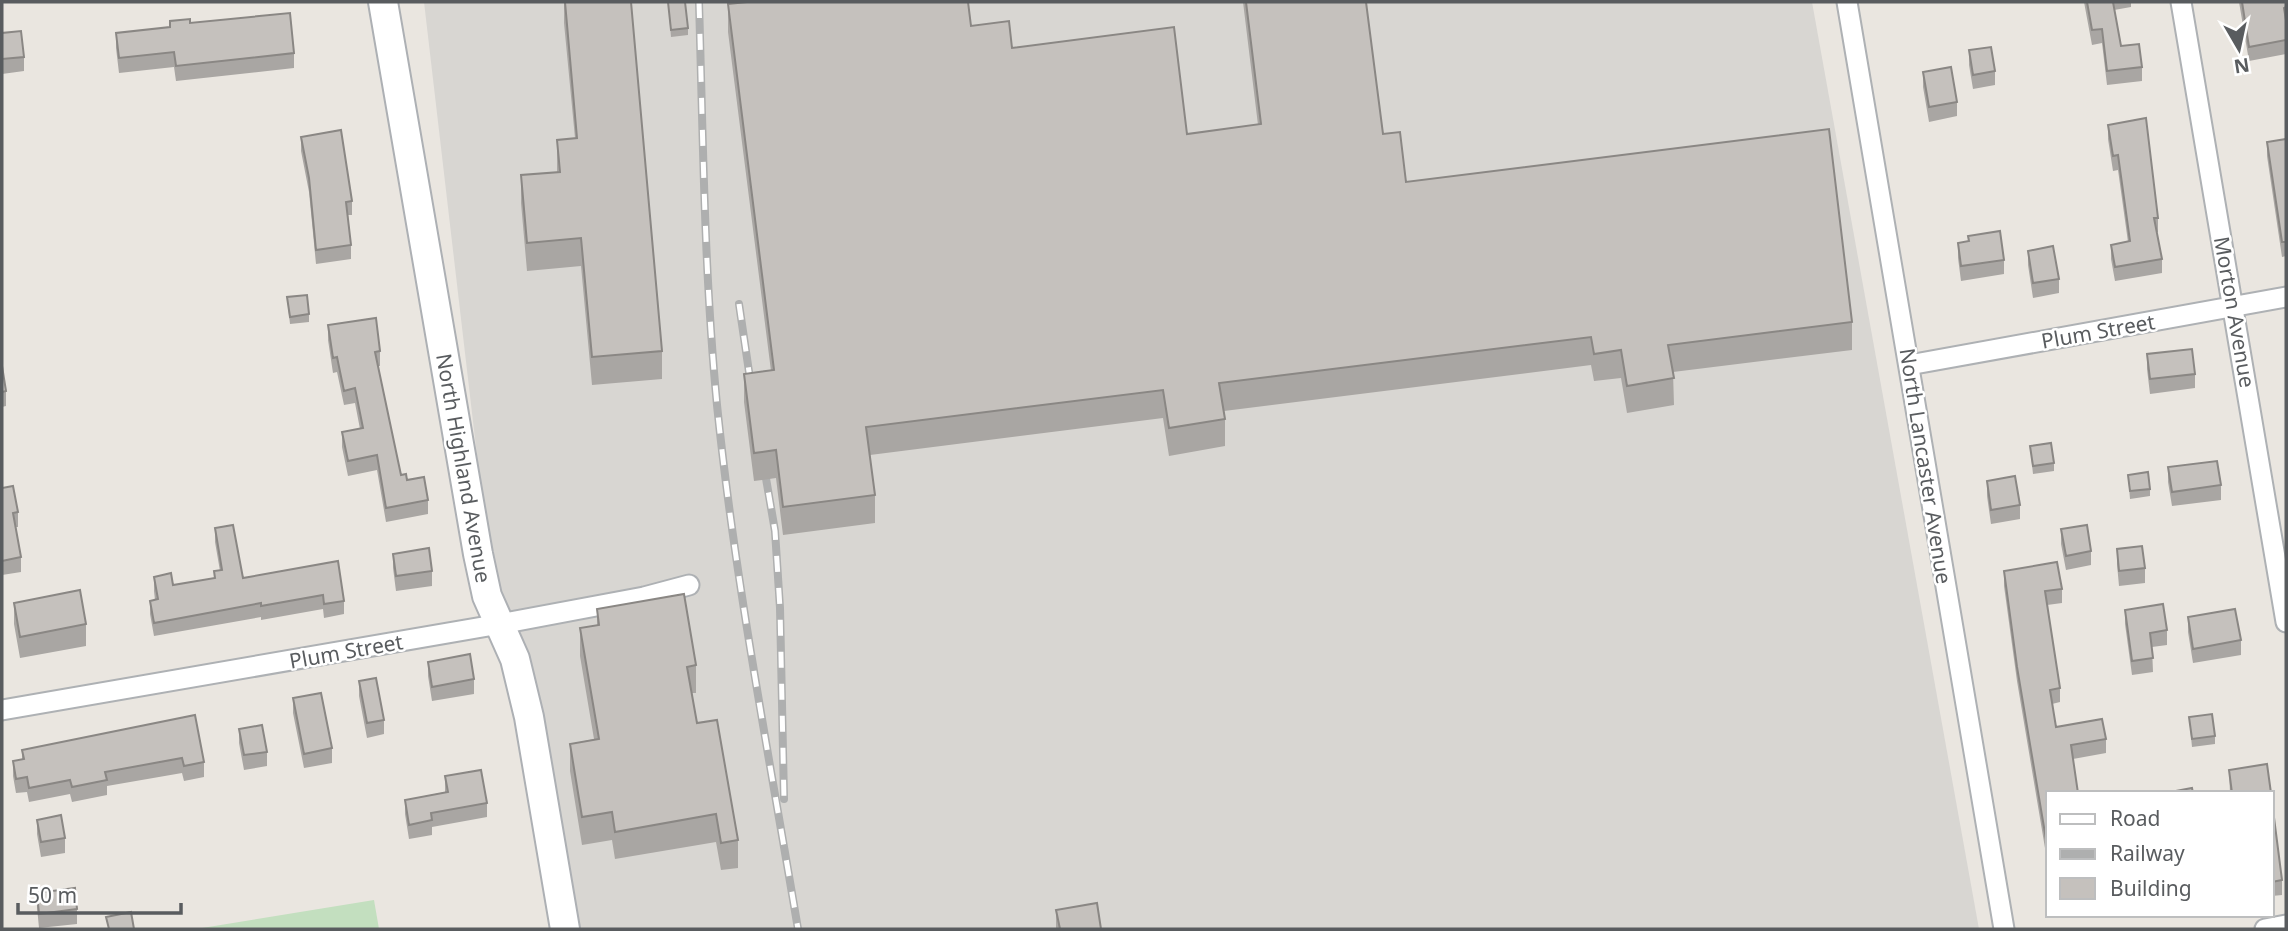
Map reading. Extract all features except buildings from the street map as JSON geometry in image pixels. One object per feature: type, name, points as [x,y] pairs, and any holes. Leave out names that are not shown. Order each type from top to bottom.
[{"type":"street","name":"North Highland Avenue","points":[[383,2],[478,554],[487,596],[515,659],[529,717],[565,929]]},
{"type":"street","name":"North Lancaster Avenue","points":[[1847,2],[2004,929]]},
{"type":"street","name":"Morton Avenue","points":[[2181,2],[2286,622]]},
{"type":"street","name":"Plum Street","points":[[1909,365],[2286,297]]},
{"type":"street","name":"Plum Street","points":[[2,709],[500,624],[644,597],[689,584]]},
{"type":"street","points":[[2265,929],[2286,925]]},
{"type":"shaded area","points":[[424,2],[1812,2],[1979,929],[558,929],[490,567]]},
{"type":"green space","points":[[374,900],[379,929],[196,929]]},
{"type":"railway","points":[[699,2],[707,254],[724,471],[764,733],[798,929]]},
{"type":"railway","points":[[739,304],[752,392]]},
{"type":"railway","points":[[763,461],[775,531],[780,608],[784,799]]}]
